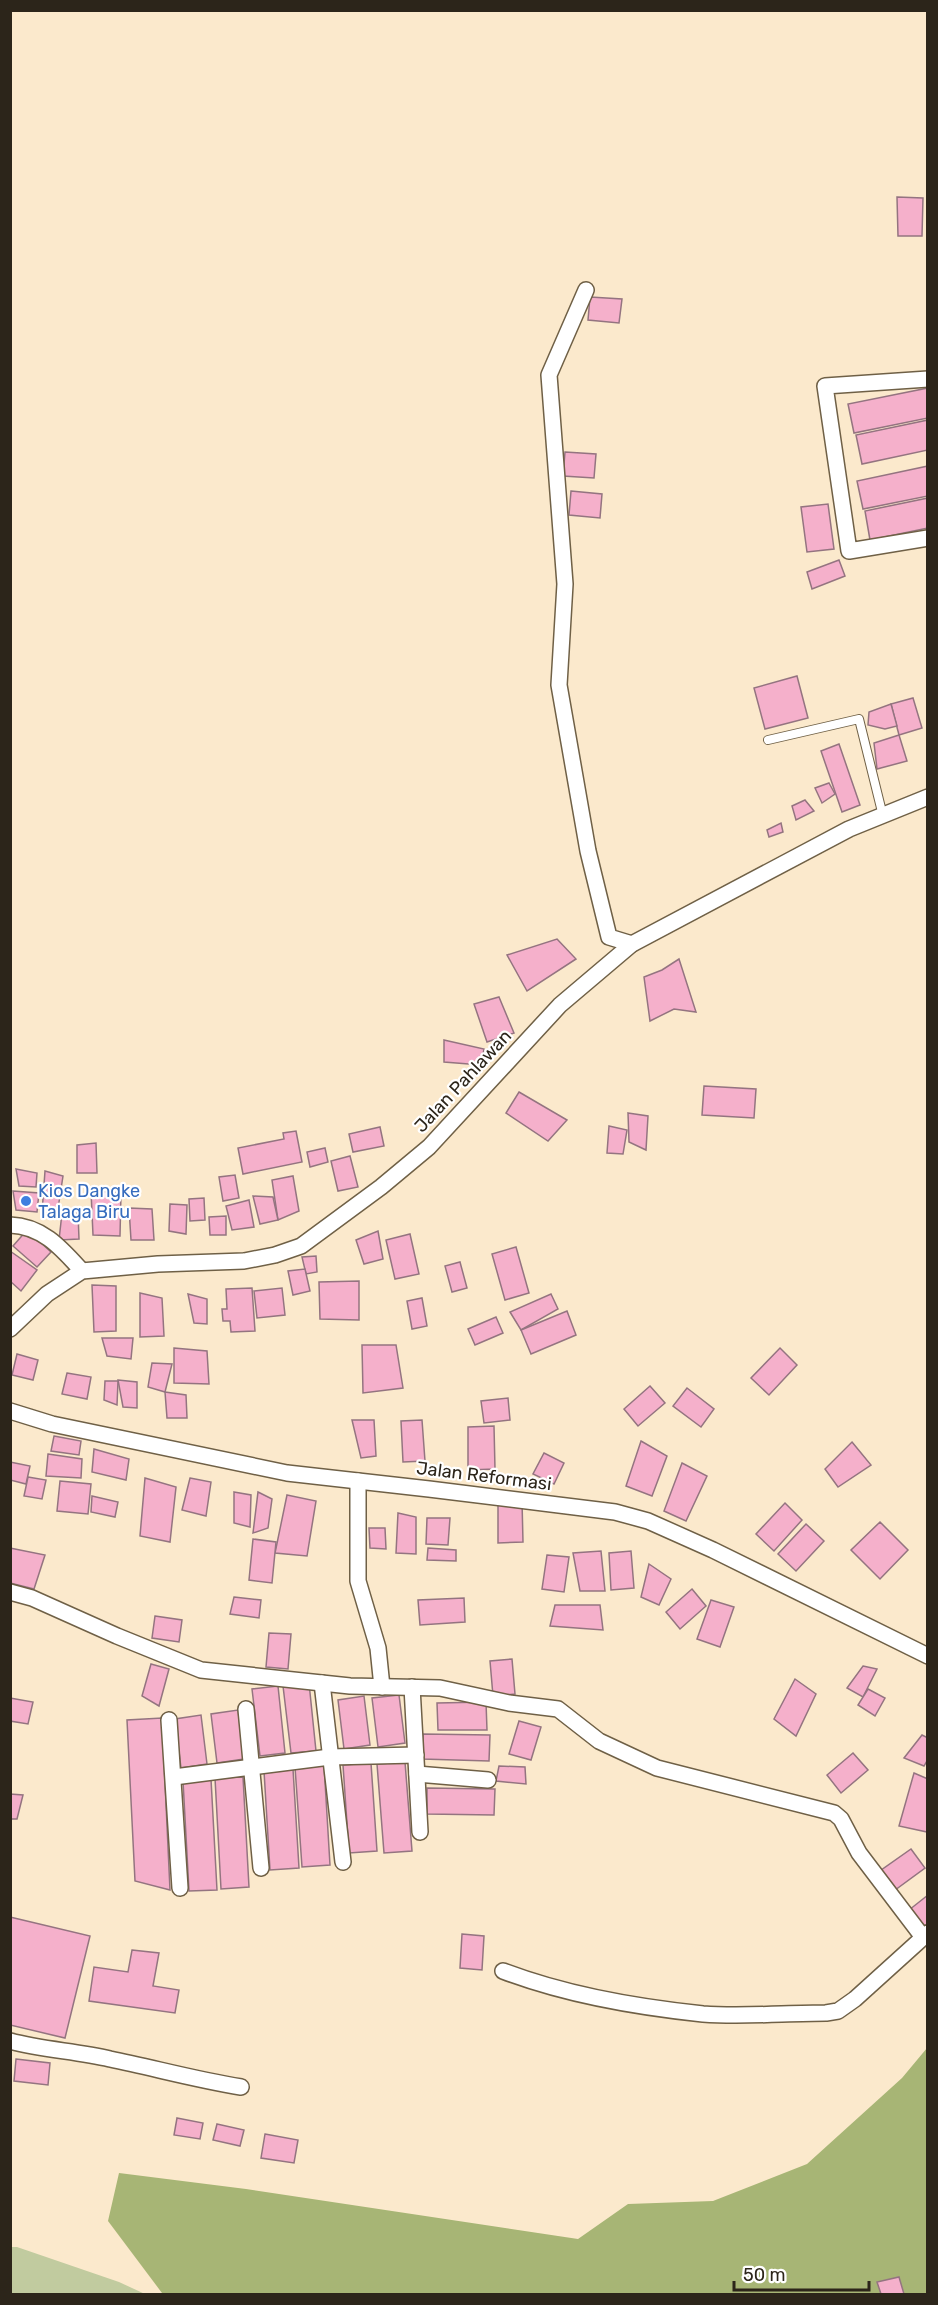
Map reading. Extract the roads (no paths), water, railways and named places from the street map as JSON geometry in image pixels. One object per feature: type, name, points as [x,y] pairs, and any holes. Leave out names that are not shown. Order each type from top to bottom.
[{"type":"street","points":[[586,291],[549,375],[565,584],[559,685],[588,851],[609,937],[632,944]]},
{"type":"street","points":[[927,379],[825,386],[849,551],[927,538]]},
{"type":"street","name":"Jalan Pahlawan","points":[[10,1329],[47,1294],[82,1271],[158,1264],[244,1261],[275,1255],[301,1246],[381,1187],[429,1147],[561,1005],[632,944],[849,829],[927,797]]},
{"type":"street","points":[[10,1225],[23,1226],[51,1238],[82,1271]]},
{"type":"street","name":"Jalan Reformasi","points":[[10,1411],[52,1424],[287,1473],[615,1512],[648,1521],[713,1550],[927,1656]]},
{"type":"street","points":[[358,1481],[358,1581],[378,1648],[382,1687]]},
{"type":"street","points":[[10,1592],[32,1598],[201,1670],[322,1683],[440,1688],[509,1703],[558,1709],[599,1741],[657,1768],[834,1813],[842,1819],[859,1852],[925,1935],[855,1999],[838,2011],[826,2013],[705,2014],[610,2001],[539,1984],[503,1971]]},
{"type":"street","points":[[322,1683],[343,1862]]},
{"type":"street","points":[[412,1687],[420,1832]]},
{"type":"street","points":[[246,1709],[261,1868]]},
{"type":"street","points":[[170,1720],[180,1888]]},
{"type":"street","points":[[174,1777],[330,1757],[416,1755]]},
{"type":"street","points":[[417,1774],[488,1780]]},
{"type":"street","points":[[10,2041],[108,2058],[195,2080],[241,2087]]},
{"type":"lane","points":[[768,740],[860,720],[883,816]]},
{"type":"place","name":"Kios Dangke Talaga Biru","points":[[26,1201]]}]
